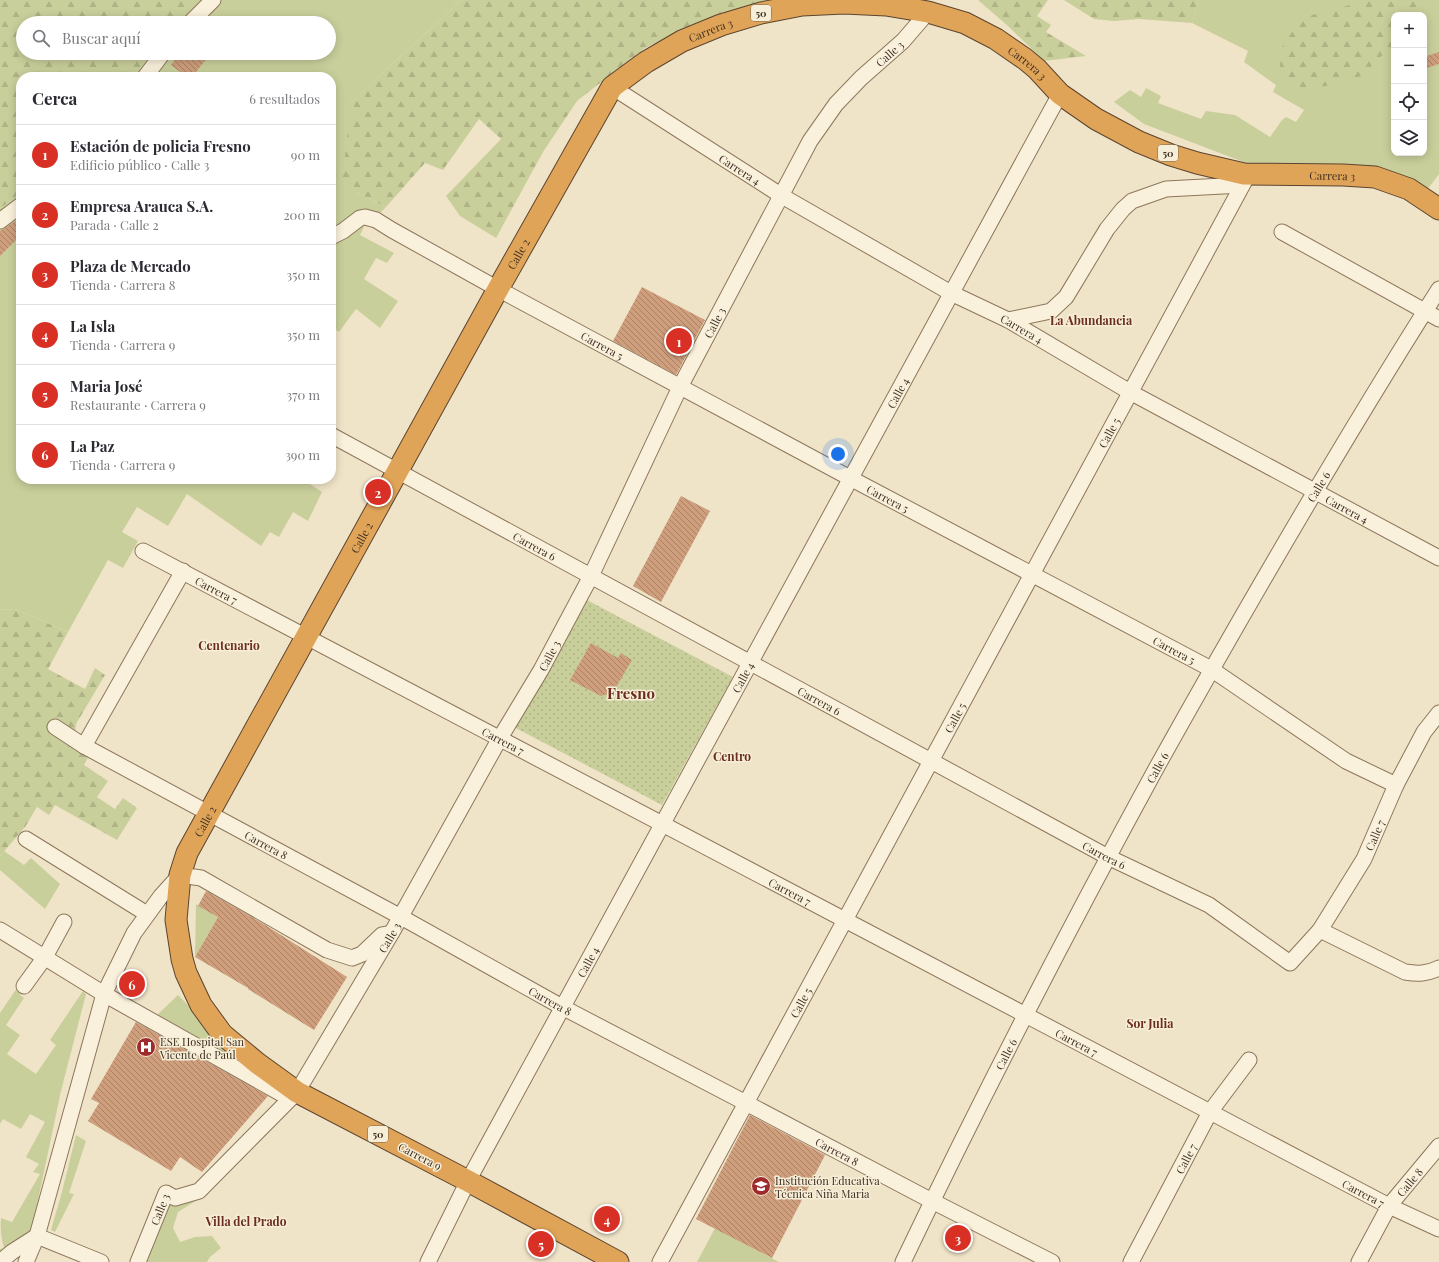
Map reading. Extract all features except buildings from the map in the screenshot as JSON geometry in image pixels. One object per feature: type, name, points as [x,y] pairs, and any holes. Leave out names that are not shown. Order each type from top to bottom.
[{"type":"highway","name":"Carrera 3","points":[[612,87],[646,62],[682,41],[721,25],[761,12],[802,5],[844,3],[886,5],[928,12],[965,23],[996,39],[1037,69],[1060,94],[1096,118],[1139,142],[1171,155],[1244,174],[1246,179],[1343,175],[1375,178],[1408,189],[1439,209]]},
{"type":"highway","name":"Calle 2","points":[[182,959],[176,920],[180,876],[187,852],[397,470],[612,87]]},
{"type":"highway","name":"Carrera 9","points":[[182,959],[186,973],[201,1006],[222,1034],[293,1095],[468,1181],[618,1262]]},
{"type":"street","points":[[197,16],[213,0]]},
{"type":"street","name":"Calle 3","points":[[138,1262],[166,1193],[175,1198],[199,1191],[293,1095],[392,934],[500,738],[541,670],[592,576],[680,387],[810,141],[836,104],[861,78],[903,42],[928,12]]},
{"type":"street","points":[[149,72],[158,60]]},
{"type":"street","name":"Carrera 4","points":[[612,87],[782,196],[952,293],[1008,320],[1130,392],[1439,558]]},
{"type":"street","name":"Calle 4","points":[[428,1262],[468,1181],[562,1007],[1060,94]]},
{"type":"street","points":[[1008,320],[1050,311],[1066,297],[1107,229],[1123,209],[1132,201],[1166,189],[1246,179]]},
{"type":"street","name":"Calle 5","points":[[660,1262],[1246,179]]},
{"type":"street","points":[[0,222],[16,209]]},
{"type":"street","name":"Carrera 5","points":[[336,234],[360,218],[365,217],[376,220],[498,289],[1211,670],[1346,762],[1396,785]]},
{"type":"street","points":[[1282,232],[1439,319]]},
{"type":"street","name":"Calle 6","points":[[903,1262],[1025,1015],[1108,857],[1211,670],[1315,492],[1439,289]]},
{"type":"street","name":"Carrera 6","points":[[336,438],[1108,857],[1209,905],[1290,963],[1301,952]]},
{"type":"street","name":"Carrera 7","points":[[143,551],[1389,1206],[1439,1230]]},
{"type":"street","points":[[84,746],[183,571]]},
{"type":"street","name":"Calle 7","points":[[1301,952],[1320,930],[1364,859],[1396,785],[1424,732],[1439,712]]},
{"type":"street","name":"Carrera 8","points":[[55,728],[84,746],[401,917],[562,1007],[746,1102],[932,1201],[1052,1262]]},
{"type":"street","points":[[26,839],[147,914]]},
{"type":"street","points":[[26,1262],[36,1236],[104,994],[134,933],[147,914],[180,876],[200,878],[328,950],[352,958],[366,950],[382,935],[392,934]]},
{"type":"street","points":[[24,986],[46,957],[64,922]]},
{"type":"street","points":[[0,930],[104,994],[293,1095]]},
{"type":"street","points":[[1320,930],[1405,972],[1418,974],[1430,973],[1439,968]]},
{"type":"street","name":"Calle 7","points":[[1131,1262],[1210,1112],[1249,1060]]},
{"type":"street","name":"Calle 8","points":[[1359,1262],[1389,1206],[1439,1146]]},
{"type":"street","points":[[36,1236],[84,1259],[101,1262]]},
{"type":"street","points":[[0,1262],[36,1236]]},
{"type":"green space","points":[[0,0],[208,0],[193,16],[16,16],[16,60],[153,60],[145,72],[16,72],[16,197],[0,208]]},
{"type":"green space","points":[[208,0],[462,0],[351,103],[356,192],[386,207],[379,214],[368,219],[360,235],[394,253],[387,263],[376,258],[364,279],[398,301],[380,328],[356,309],[339,332],[336,330],[336,72],[145,72],[153,60],[336,60],[336,16],[193,16]]},
{"type":"green space","points":[[462,0],[827,0],[672,35],[645,48],[577,101],[543,152],[496,238],[460,216],[446,196],[501,139],[479,119],[443,170],[425,163],[386,207],[356,192],[342,182],[351,103]]},
{"type":"green space","points":[[978,0],[1048,0],[1037,16],[1051,25],[1046,32],[1086,56],[1044,61],[1008,26]]},
{"type":"green space","points":[[1064,0],[1199,0],[1192,23],[1139,19],[1114,21],[1094,19]]},
{"type":"green space","points":[[1199,0],[1439,0],[1439,174],[1427,190],[1386,171],[1246,163],[1144,124],[1114,102],[1130,90],[1141,97],[1146,88],[1161,96],[1158,103],[1201,119],[1206,111],[1235,115],[1270,137],[1282,120],[1286,117],[1296,122],[1304,110],[1273,92],[1276,85],[1244,62],[1248,51],[1192,23]]},
{"type":"green space","points":[[1354,0],[1430,0],[1421,12],[1391,12],[1391,47],[1361,76],[1337,84],[1302,90],[1280,68],[1281,49],[1301,18],[1350,5]]},
{"type":"green space","points":[[16,197],[16,484],[310,484],[322,492],[308,521],[293,512],[279,537],[270,532],[261,546],[187,494],[168,526],[137,507],[122,532],[138,541],[123,568],[108,560],[68,632],[15,609],[0,610],[0,208]]},
{"type":"green space","points":[[585,599],[733,677],[662,805],[512,726]]},
{"type":"green space","points":[[15,609],[68,632],[48,669],[85,689],[95,668],[105,675],[76,724],[75,736],[93,748],[84,765],[108,781],[97,797],[115,809],[123,798],[137,808],[117,840],[55,805],[49,815],[37,807],[25,827],[0,856],[0,610]]},
{"type":"green space","points":[[4,851],[24,865],[31,858],[60,884],[45,909],[0,870],[0,856]]},
{"type":"green space","points":[[196,904],[218,917],[195,957]]},
{"type":"green space","points":[[19,985],[23,988],[19,994],[24,998],[6,1025],[20,1035],[7,1054],[36,1074],[56,1045],[50,1040],[83,991],[86,994],[61,1091],[31,1233],[0,1256],[0,1249],[4,1248],[1,1233],[1,1218],[12,1222],[40,1174],[33,1172],[39,1164],[26,1157],[45,1122],[30,1114],[21,1129],[3,1119],[0,1124],[0,1013]]},
{"type":"green space","points":[[178,995],[230,1047],[291,1091],[154,1018]]},
{"type":"green space","points":[[279,1098],[294,1104],[194,1202],[178,1212],[173,1228],[180,1242],[195,1237],[212,1236],[221,1248],[210,1257],[207,1262],[138,1262],[167,1188],[176,1194],[196,1186]]},
{"type":"green space","points":[[76,1135],[86,1141],[69,1193],[74,1194],[55,1232],[51,1230]]},
{"type":"green space","points":[[715,1228],[779,1262],[697,1262]]},
{"type":"place","name":"Estación de policia Fresno","points":[[679,341]]},
{"type":"place","name":"Empresa Arauca S.A.","points":[[378,492]]},
{"type":"place","name":"La Paz","points":[[132,984]]},
{"type":"place","name":"ESE Hospital San Vicente de Paúl","points":[[146,1047]]},
{"type":"place","name":"Institución Educativa Técnica Niña Maria","points":[[761,1186]]},
{"type":"place","name":"La Isla","points":[[607,1219]]},
{"type":"place","name":"Plaza de Mercado","points":[[958,1238]]},
{"type":"place","name":"Maria José","points":[[541,1244]]},
{"type":"district","name":"La Abundancia","points":[[1091,320]]},
{"type":"district","name":"Centenario","points":[[229,645]]},
{"type":"district","name":"Fresno","points":[[631,693]]},
{"type":"district","name":"Centro","points":[[732,756]]},
{"type":"district","name":"Sor Julia","points":[[1150,1023]]},
{"type":"district","name":"Villa del Prado","points":[[246,1221]]}]
